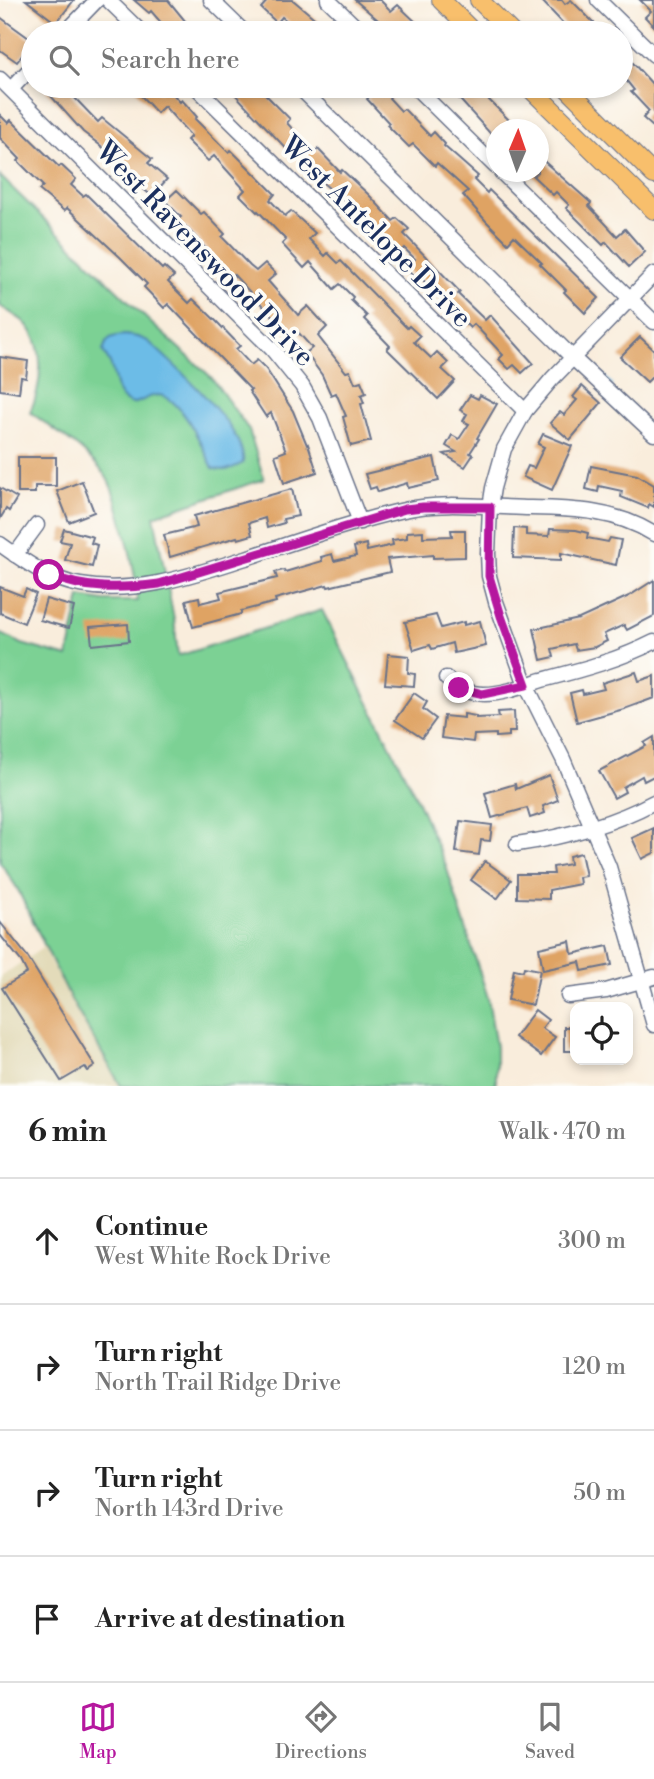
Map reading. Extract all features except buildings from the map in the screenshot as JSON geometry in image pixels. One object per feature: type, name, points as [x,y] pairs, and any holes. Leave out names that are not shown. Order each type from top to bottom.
[{"type":"main road","points":[[441,0],[462,21]]},
{"type":"main road","points":[[479,0],[500,21]]},
{"type":"main road","points":[[540,98],[654,210]]},
{"type":"main road","points":[[577,98],[654,175]]},
{"type":"street","points":[[77,21],[97,0]]},
{"type":"street","points":[[108,0],[130,21]]},
{"type":"street","points":[[211,0],[233,21]]},
{"type":"street","points":[[328,0],[350,21]]},
{"type":"street","points":[[598,0],[619,21]]},
{"type":"street","points":[[633,34],[654,55]]},
{"type":"street","points":[[6,84],[21,74]]},
{"type":"street","name":"West Ravenswood Drive","points":[[6,84],[272,349],[302,386],[320,418],[360,522]]},
{"type":"street","name":"West Antelope Drive","points":[[207,98],[525,411]]},
{"type":"street","points":[[311,98],[577,353],[654,434]]},
{"type":"street","points":[[426,98],[486,157]]},
{"type":"street","points":[[511,182],[654,322]]},
{"type":"street","points":[[654,274],[525,411],[504,449],[490,507],[489,576],[526,685],[563,759],[614,880],[648,979],[654,1025]]},
{"type":"street","points":[[0,544],[61,579],[79,585],[122,589],[159,584],[360,522],[405,509],[423,507],[593,510],[621,518],[654,534]]},
{"type":"street","points":[[15,555],[37,525]]},
{"type":"street","points":[[446,678],[459,688],[483,694],[526,685],[626,655],[654,642]]},
{"type":"street","points":[[517,844],[576,834],[625,818],[654,802]]},
{"type":"street","points":[[568,996],[648,979]]},
{"type":"shaded area","points":[[44,947],[121,1086],[0,1086],[0,977]]},
{"type":"green space","points":[[0,176],[150,322],[211,377],[249,430],[264,479],[154,516],[174,619],[178,656],[322,610],[414,793],[446,866],[488,998],[496,1047],[496,1086],[121,1086],[70,998],[17,888],[0,862],[0,633],[22,644],[68,657],[80,597],[104,601],[137,601],[131,556],[121,517],[105,475],[80,449],[30,412],[39,378],[36,342],[24,322],[0,306]]},
{"type":"water","points":[[125,335],[148,341],[206,398],[234,433],[241,449],[243,463],[225,470],[213,468],[184,414],[167,398],[155,395],[132,404],[122,398],[103,351],[110,338]]},
{"type":"waterway","points":[[498,274],[565,339]]},
{"type":"waterway","points":[[592,365],[612,385]]},
{"type":"route","points":[[49,575],[79,585],[122,589],[159,584],[405,509],[490,507],[489,576],[526,685],[483,694],[459,688]]}]
